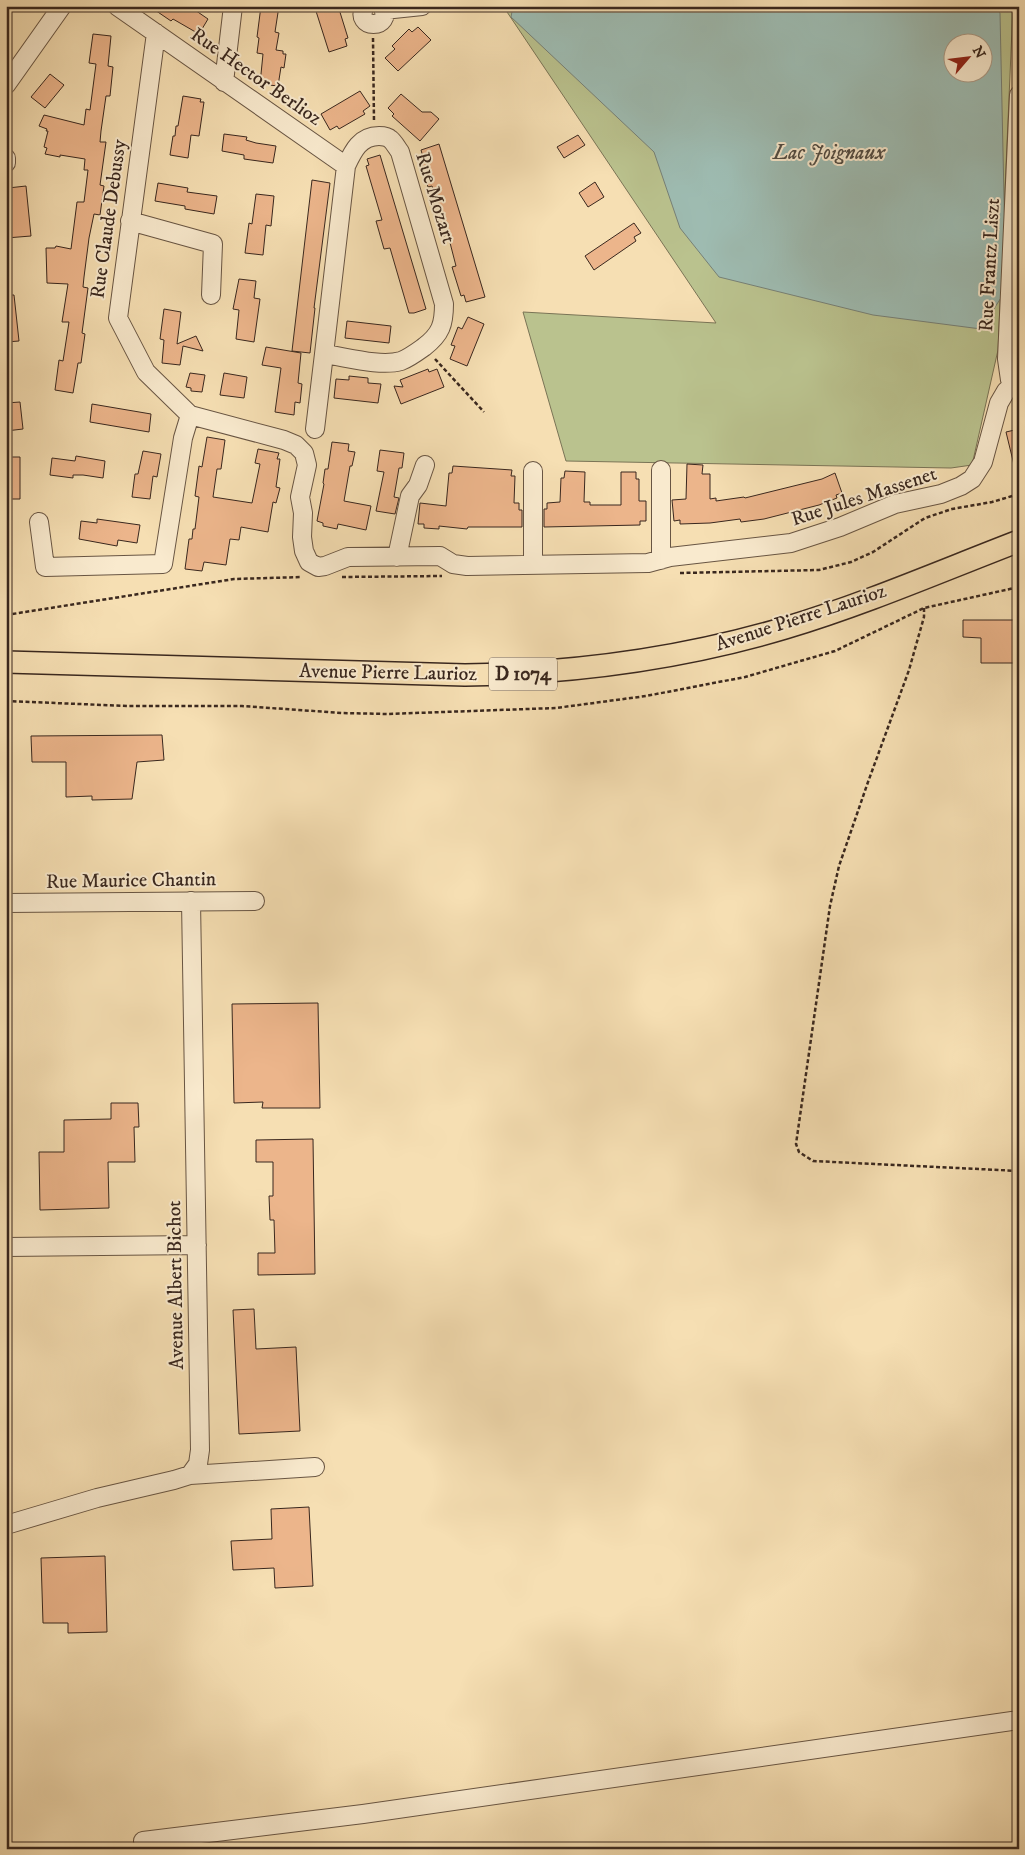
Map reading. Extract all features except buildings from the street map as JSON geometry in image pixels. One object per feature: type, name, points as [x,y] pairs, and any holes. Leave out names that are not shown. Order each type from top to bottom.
[{"type":"main road","name":"Avenue Pierre Laurioz","points":[[6,662],[465,675],[594,668],[689,652],[786,627],[868,599],[1019,541]]},
{"type":"street","points":[[6,85],[62,6]]},
{"type":"street","name":"Rue Hector Berlioz","points":[[118,6],[346,166]]},
{"type":"street","points":[[224,82],[233,6]]},
{"type":"street","points":[[365,6],[362,11],[364,18],[366,22],[373,25],[382,21],[383,8],[422,6]]},
{"type":"street","name":"Rue Claude Debussy","points":[[156,33],[118,318],[146,372],[190,415]]},
{"type":"street","name":"Rue Frantz Liszt","points":[[1017,385],[1010,380],[1007,359],[1019,95]]},
{"type":"street","points":[[315,429],[346,166],[356,146],[373,136]]},
{"type":"street","name":"Rue Mozart","points":[[324,354],[377,362],[401,361],[434,339],[444,322],[444,304],[400,152],[390,139],[382,136],[373,136]]},
{"type":"street","points":[[6,158],[6,163]]},
{"type":"street","points":[[130,222],[213,244],[211,295]]},
{"type":"street","name":"Rue Jules Massenet","points":[[190,415],[284,440],[296,445],[304,453],[308,465],[300,497],[303,513],[302,537],[304,551],[309,562],[318,567],[348,557],[397,556],[440,556],[453,564],[467,566],[648,563],[670,557],[791,543],[840,527],[895,504],[941,494],[961,486],[972,479],[983,462],[999,403],[1006,391],[1017,385]]},
{"type":"street","points":[[39,522],[45,567],[163,564],[183,438],[190,415]]},
{"type":"street","points":[[397,556],[410,496],[418,485],[425,465]]},
{"type":"street","points":[[661,470],[661,560]]},
{"type":"street","points":[[533,471],[533,565]]},
{"type":"street","name":"Avenue Albert Bichot","points":[[190,901],[200,1450],[198,1464],[190,1475]]},
{"type":"street","name":"Rue Maurice Chantin","points":[[6,903],[255,901]]},
{"type":"street","points":[[6,1247],[197,1245]]},
{"type":"street","points":[[6,1525],[97,1498],[190,1475],[315,1467]]},
{"type":"street","points":[[143,1842],[363,1814],[1019,1720]]},
{"type":"path","points":[[373,25],[373,136]]},
{"type":"path","points":[[424,347],[484,412]]},
{"type":"path","points":[[924,608],[924,617],[909,670],[839,866],[830,906],[796,1144],[799,1152],[813,1160],[1019,1171]]},
{"type":"path","points":[[90,1849],[143,1842]]},
{"type":"green space","points":[[503,6],[1013,6],[998,350],[972,465],[951,468],[566,461],[523,312],[716,323]]},
{"type":"water","name":"Lac Joignaux","points":[[513,6],[995,6],[1000,13],[1006,290],[981,329],[873,315],[719,277],[680,228],[654,152],[511,17]]}]
